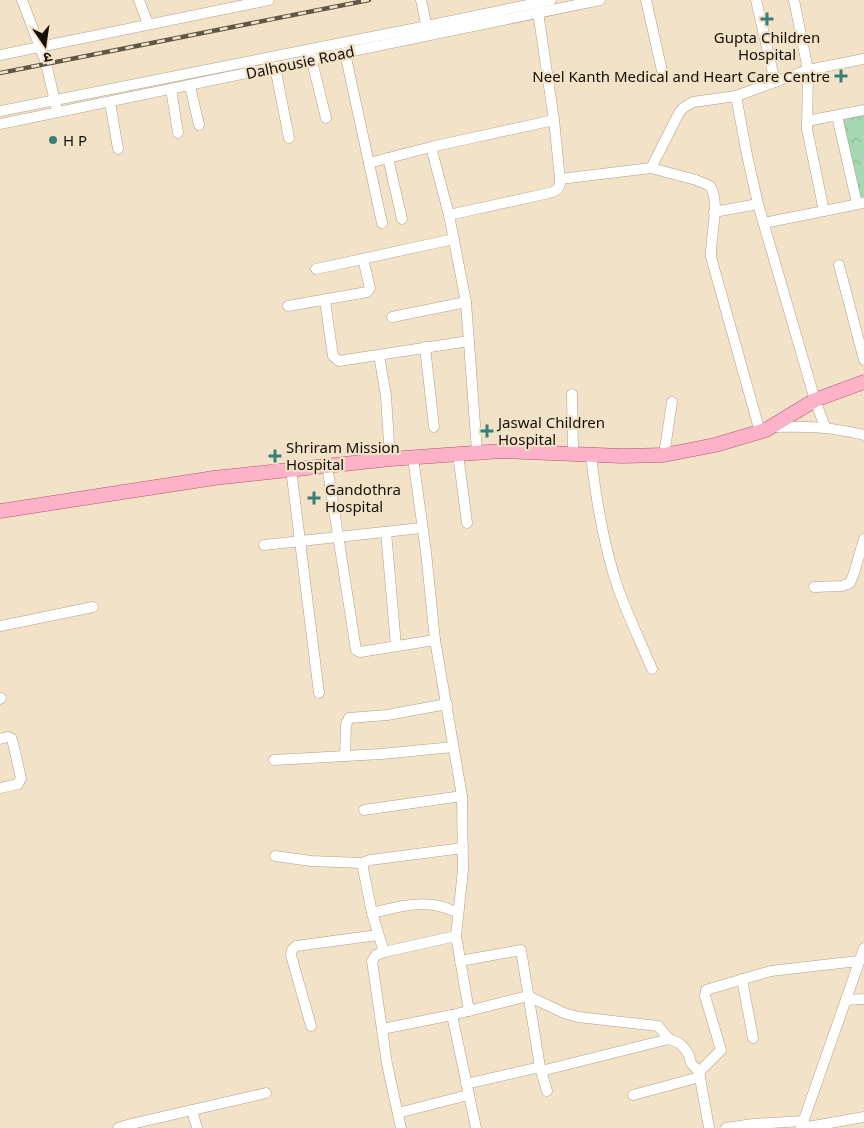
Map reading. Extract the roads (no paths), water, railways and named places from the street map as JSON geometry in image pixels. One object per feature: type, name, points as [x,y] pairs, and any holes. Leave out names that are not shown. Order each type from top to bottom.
[{"type":"main road","points":[[0,511],[214,478],[390,459],[502,451],[622,456],[664,455],[696,450],[760,432],[773,427],[815,400],[864,382]]},
{"type":"street","points":[[22,0],[40,47],[57,112]]},
{"type":"street","points":[[139,0],[148,24]]},
{"type":"street","points":[[0,55],[269,0]]},
{"type":"street","points":[[421,0],[428,31]]},
{"type":"street","name":"Dalhousie Road","points":[[0,124],[275,67],[310,54],[345,53],[550,0]]},
{"type":"street","name":"Dalhousie Road","points":[[0,111],[600,0]]},
{"type":"street","points":[[646,0],[662,71]]},
{"type":"street","points":[[756,0],[775,82]]},
{"type":"street","points":[[794,0],[808,70],[808,137],[824,211]]},
{"type":"street","points":[[449,215],[557,190],[560,179],[554,120],[538,12]]},
{"type":"street","points":[[345,53],[382,223]]},
{"type":"street","points":[[310,54],[326,118]]},
{"type":"street","points":[[651,168],[683,108],[693,102],[736,96],[808,70],[864,59]]},
{"type":"street","points":[[275,67],[289,138]]},
{"type":"street","points":[[190,86],[199,125]]},
{"type":"street","points":[[171,89],[178,133]]},
{"type":"street","points":[[736,96],[758,204],[815,400],[825,427]]},
{"type":"street","points":[[110,102],[118,150]]},
{"type":"street","points":[[807,121],[864,110]]},
{"type":"street","points":[[764,223],[861,204],[837,116]]},
{"type":"street","points":[[369,163],[431,147],[554,120]]},
{"type":"street","points":[[431,147],[449,215],[466,302],[477,452]]},
{"type":"street","points":[[388,158],[402,219]]},
{"type":"street","points":[[560,179],[651,168],[708,184],[712,189],[714,212],[710,247],[760,432]]},
{"type":"street","points":[[714,212],[758,204]]},
{"type":"street","points":[[316,269],[454,239]]},
{"type":"street","points":[[288,306],[325,301],[369,291],[363,259]]},
{"type":"street","points":[[838,265],[864,360]]},
{"type":"street","points":[[325,301],[334,358],[342,361],[470,340]]},
{"type":"street","points":[[392,317],[466,302]]},
{"type":"street","points":[[425,348],[434,427]]},
{"type":"street","points":[[379,355],[386,396],[390,459]]},
{"type":"street","points":[[572,394],[573,454]]},
{"type":"street","points":[[664,455],[672,402]]},
{"type":"street","points":[[773,427],[825,427],[864,435]]},
{"type":"street","points":[[458,454],[467,523]]},
{"type":"street","points":[[591,455],[598,505],[611,561],[620,591],[652,670]]},
{"type":"street","points":[[413,458],[421,528],[426,552],[435,640],[462,796],[463,870],[457,912],[456,936],[469,1011]]},
{"type":"street","points":[[327,465],[356,650],[360,652],[435,640]]},
{"type":"street","points":[[291,469],[319,693]]},
{"type":"street","points":[[264,545],[421,528]]},
{"type":"street","points":[[386,532],[396,646]]},
{"type":"street","points":[[814,586],[842,586],[850,583],[864,539]]},
{"type":"street","points":[[0,626],[93,607]]},
{"type":"street","points":[[345,756],[346,725],[349,718],[387,715],[447,704]]},
{"type":"street","points":[[0,739],[8,737],[12,739],[21,778],[18,784],[0,788]]},
{"type":"street","points":[[274,760],[453,747]]},
{"type":"street","points":[[364,810],[462,796]]},
{"type":"street","points":[[275,856],[311,861],[362,863],[463,848]]},
{"type":"street","points":[[362,863],[372,913],[384,952]]},
{"type":"street","points":[[372,913],[393,907],[420,905],[435,905],[457,912]]},
{"type":"street","points":[[311,1026],[291,955],[292,950],[296,946],[378,934]]},
{"type":"street","points":[[401,1128],[387,1064],[372,964],[374,957],[384,952],[456,936]]},
{"type":"street","points":[[802,1126],[864,948]]},
{"type":"street","points":[[460,961],[521,950],[541,1069],[547,1091]]},
{"type":"street","points":[[633,1095],[699,1075],[721,1050],[705,996],[708,989],[771,971],[858,962]]},
{"type":"street","points":[[742,979],[754,1038]]},
{"type":"street","points":[[382,1029],[452,1015],[528,996],[564,1013],[578,1017],[658,1026],[669,1039],[679,1043],[690,1055],[691,1063],[699,1075],[709,1128]]},
{"type":"street","points":[[846,1000],[864,999]]},
{"type":"street","points":[[452,1015],[476,1128]]},
{"type":"street","points":[[466,1084],[541,1069],[669,1039]]},
{"type":"street","points":[[118,1128],[266,1093]]},
{"type":"street","points":[[398,1113],[468,1095]]},
{"type":"street","points":[[192,1110],[197,1128]]},
{"type":"street","points":[[726,1128],[753,1124],[802,1126],[864,1117]]},
{"type":"railway","points":[[0,73],[369,0]]},
{"type":"place","name":"Gupta Children Hospital","points":[[767,19]]},
{"type":"place","name":"Neel Kanth Medical and Heart Care Centre","points":[[841,76]]},
{"type":"place","name":"H P","points":[[53,140]]},
{"type":"place","name":"Jaswal Children Hospital","points":[[487,431]]},
{"type":"place","name":"Shriram Mission Hospital","points":[[275,456]]},
{"type":"place","name":"Gandothra Hospital","points":[[314,498]]}]
